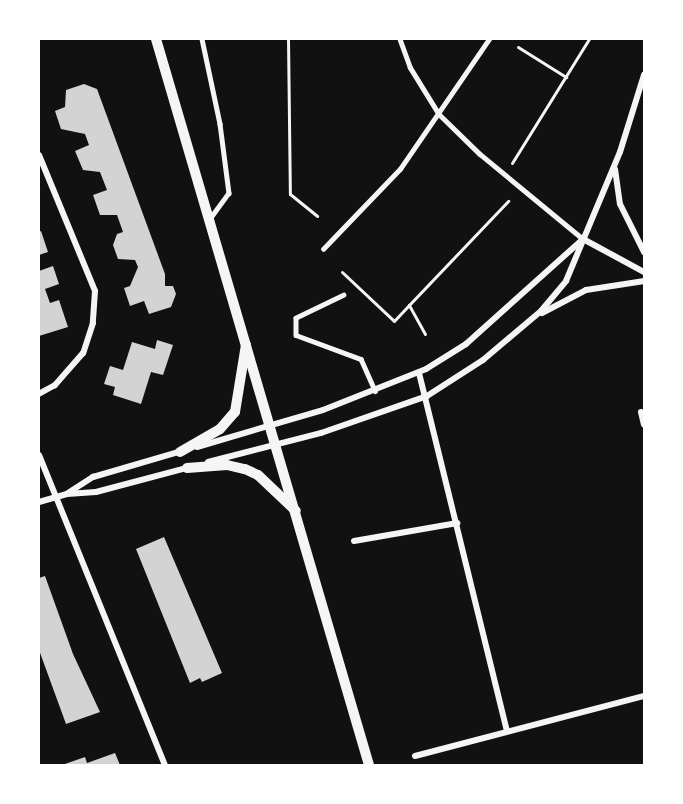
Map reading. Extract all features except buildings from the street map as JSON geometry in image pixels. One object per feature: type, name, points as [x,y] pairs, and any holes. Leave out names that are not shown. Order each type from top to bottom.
[{"type":"street","points":[[156,39],[278,444],[369,765]]},
{"type":"street","points":[[39,502],[67,494],[96,492],[278,444],[427,396],[483,360],[557,295],[615,163],[644,75]]},
{"type":"street","points":[[39,155],[95,291],[93,323],[83,353],[55,385],[39,394]]},
{"type":"street","points":[[615,163],[615,186],[620,204],[644,252]]},
{"type":"street","points":[[583,239],[644,272]]},
{"type":"street","points":[[67,494],[93,477],[272,425],[375,391],[418,373],[466,344],[583,239]]},
{"type":"street","points":[[529,321],[586,290],[644,281]]},
{"type":"street","points":[[180,452],[220,429],[235,412],[246,339]]},
{"type":"street","points":[[418,373],[427,396],[507,730]]},
{"type":"street","points":[[641,412],[644,425]]},
{"type":"street","points":[[39,455],[165,765]]},
{"type":"street","points":[[187,468],[227,465],[245,469],[258,475],[296,511]]},
{"type":"street","points":[[354,541],[457,523]]},
{"type":"street","points":[[415,756],[507,730],[644,696]]},
{"type":"lane","points":[[202,39],[220,124],[229,193],[211,218]]},
{"type":"lane","points":[[400,39],[410,67],[439,114],[583,239]]},
{"type":"lane","points":[[323,249],[400,169],[489,39]]},
{"type":"lane","points":[[344,295],[296,318],[296,335],[361,358],[375,391]]},
{"type":"path","points":[[288,39],[290,194],[317,216]]},
{"type":"path","points":[[512,163],[589,39]]},
{"type":"path","points":[[518,47],[566,77]]},
{"type":"path","points":[[342,272],[394,321],[508,201]]},
{"type":"path","points":[[409,305],[425,334]]}]
